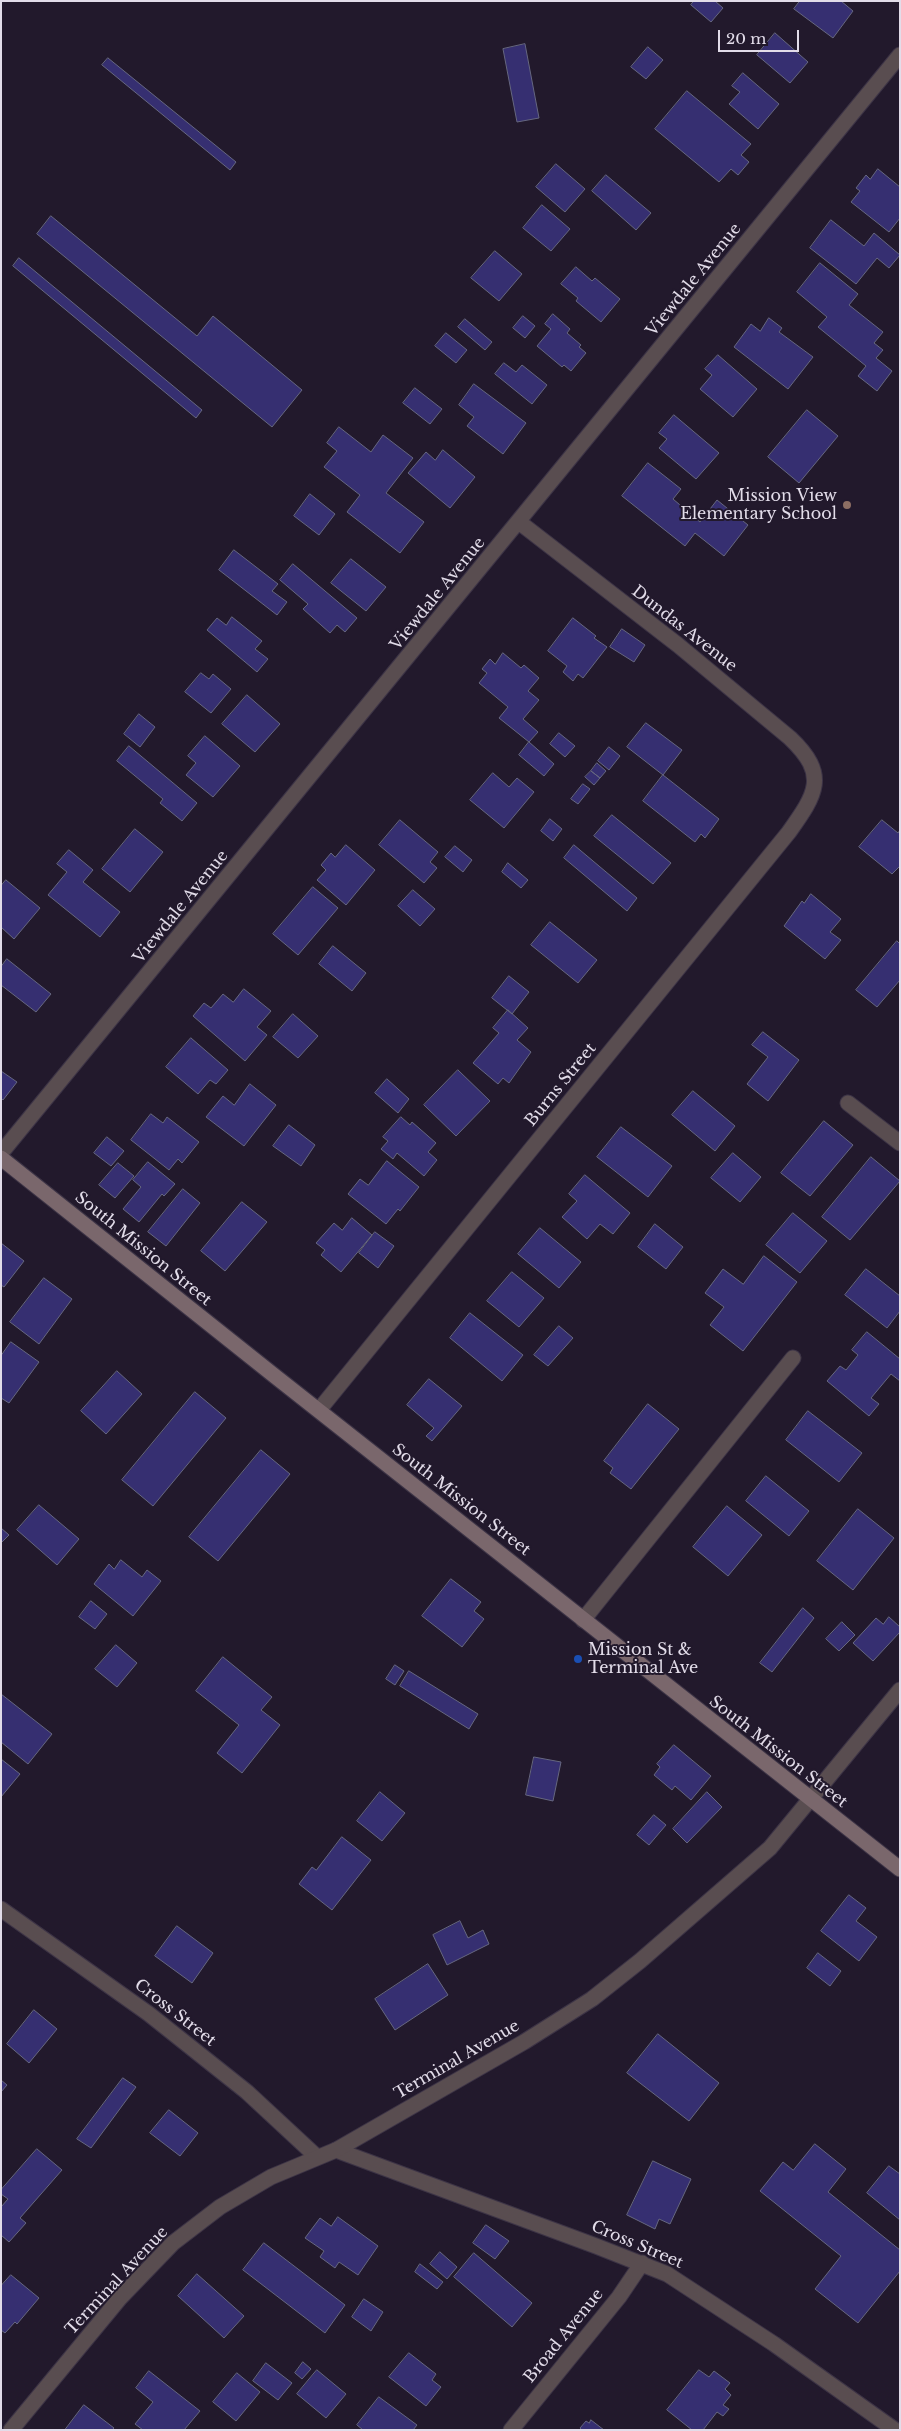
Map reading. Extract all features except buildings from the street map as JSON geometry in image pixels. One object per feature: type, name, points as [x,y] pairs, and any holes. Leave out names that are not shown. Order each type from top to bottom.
[{"type":"main road","name":"South Mission Street","points":[[1,1158],[810,1800],[900,1869]]},
{"type":"street","name":"Viewdale Avenue","points":[[1,1153],[900,55]]},
{"type":"street","name":"Dundas Avenue","points":[[519,522],[678,645],[790,738],[805,752],[815,775]]},
{"type":"street","name":"Burns Street","points":[[319,1410],[790,832],[809,804],[816,787],[815,775]]},
{"type":"street","points":[[848,1103],[900,1144]]},
{"type":"street","points":[[583,1620],[792,1358]]},
{"type":"street","name":"Terminal Avenue","points":[[11,2430],[120,2298],[173,2243],[220,2207],[271,2177],[336,2150],[524,2042],[592,1999],[640,1961],[770,1848],[900,1690]]},
{"type":"street","name":"Cross Street","points":[[1,1909],[150,2014],[247,2092],[317,2157]]},
{"type":"street","name":"Cross Street","points":[[336,2150],[642,2263],[667,2274],[774,2344],[894,2430]]},
{"type":"street","name":"Broad Avenue","points":[[511,2430],[619,2297],[642,2263]]},
{"type":"place","name":"Mission View Elementary School","points":[[847,505]]},
{"type":"place","name":"Mission St & Terminal Ave","points":[[578,1659]]}]
